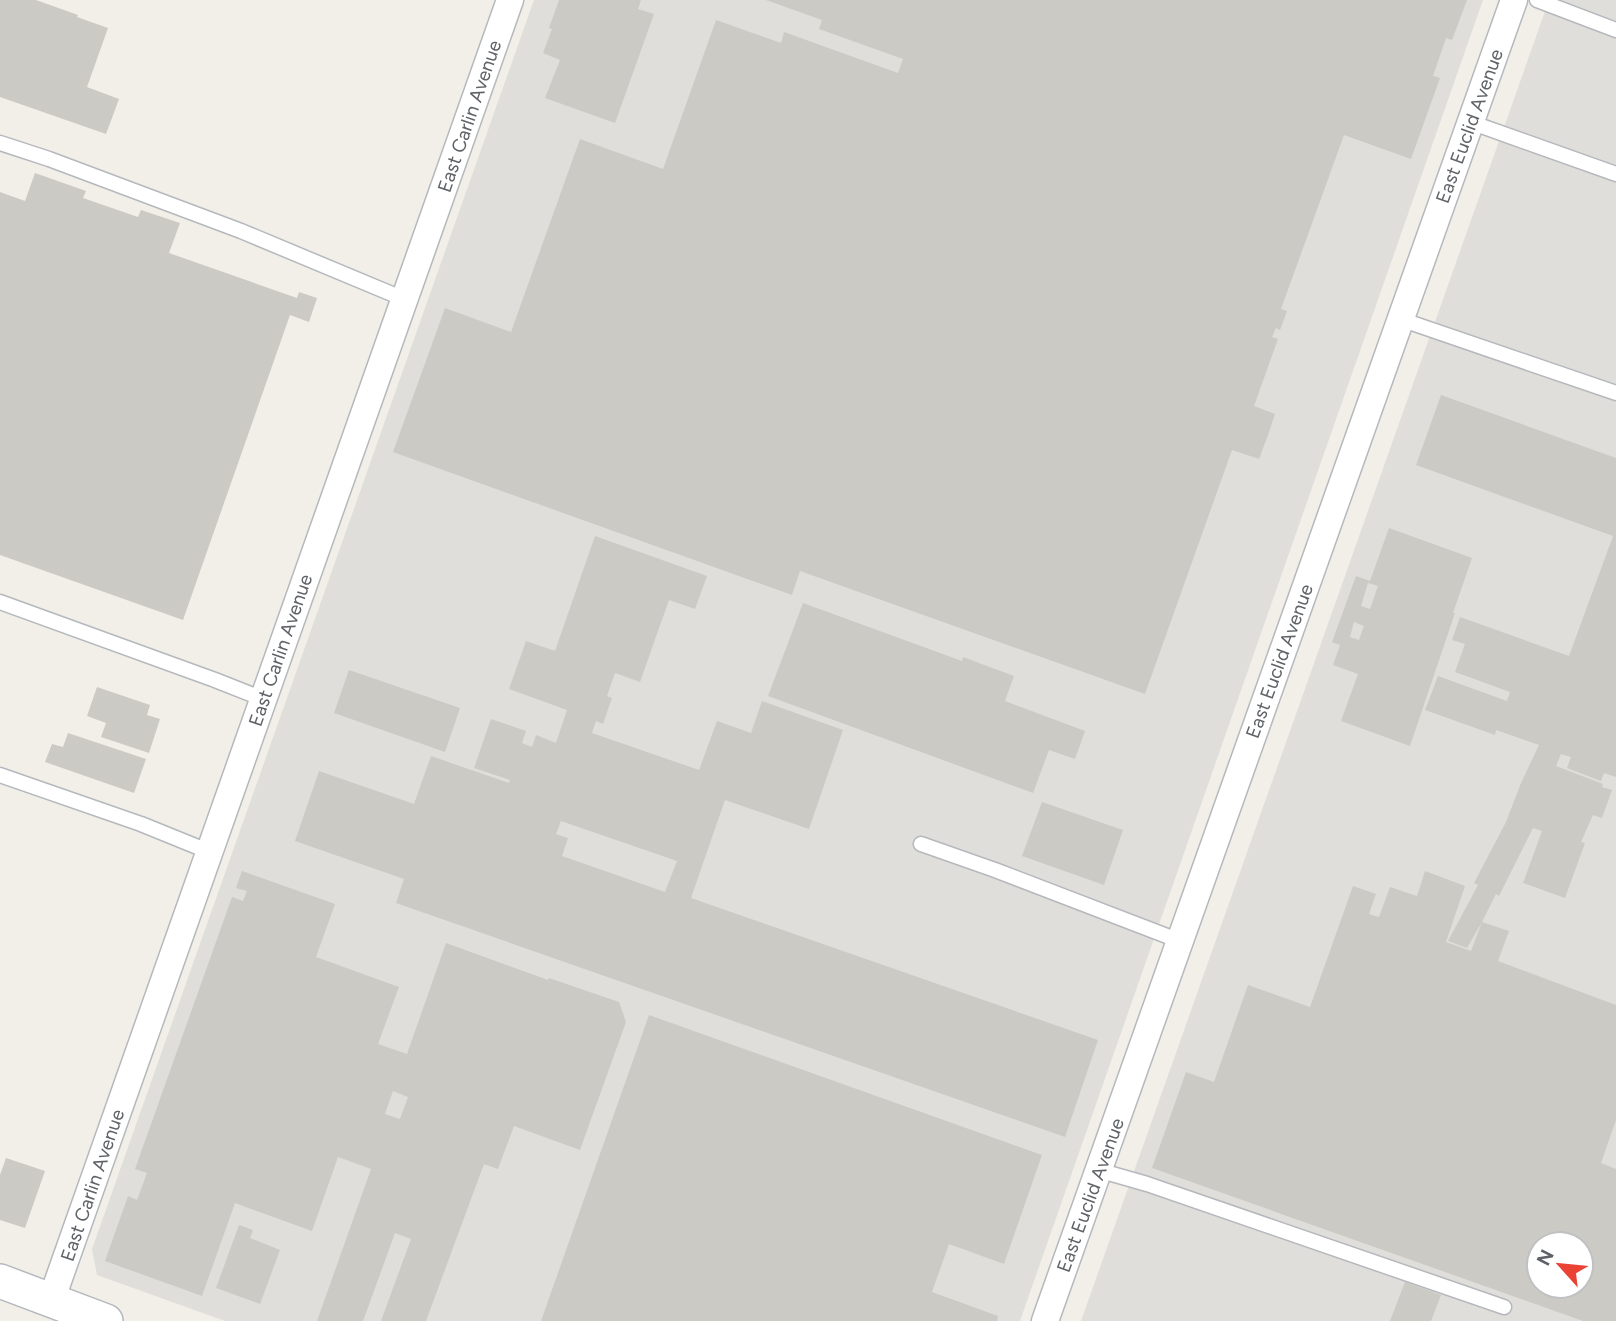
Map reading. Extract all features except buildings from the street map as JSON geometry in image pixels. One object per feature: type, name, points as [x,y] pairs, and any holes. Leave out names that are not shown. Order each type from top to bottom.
[{"type":"street","name":"East Carlin Avenue","points":[[51,1301],[510,0]]},
{"type":"street","name":"East Euclid Avenue","points":[[1045,1321],[1514,0]]},
{"type":"street","points":[[0,1282],[106,1321]]},
{"type":"lane","points":[[1537,0],[1616,30]]},
{"type":"lane","points":[[1470,122],[1616,174]]},
{"type":"lane","points":[[0,143],[241,230],[404,299]]},
{"type":"lane","points":[[1400,319],[1616,393]]},
{"type":"lane","points":[[0,602],[263,699]]},
{"type":"lane","points":[[0,775],[141,824],[209,852]]},
{"type":"lane","points":[[921,844],[1180,941]]},
{"type":"lane","points":[[1098,1170],[1147,1184],[1504,1307]]},
{"type":"shaded area","points":[[534,0],[1483,0],[1020,1321],[225,1321],[97,1275],[92,1249]]},
{"type":"shaded area","points":[[1549,0],[1616,0],[1616,1321],[1081,1321]]}]
